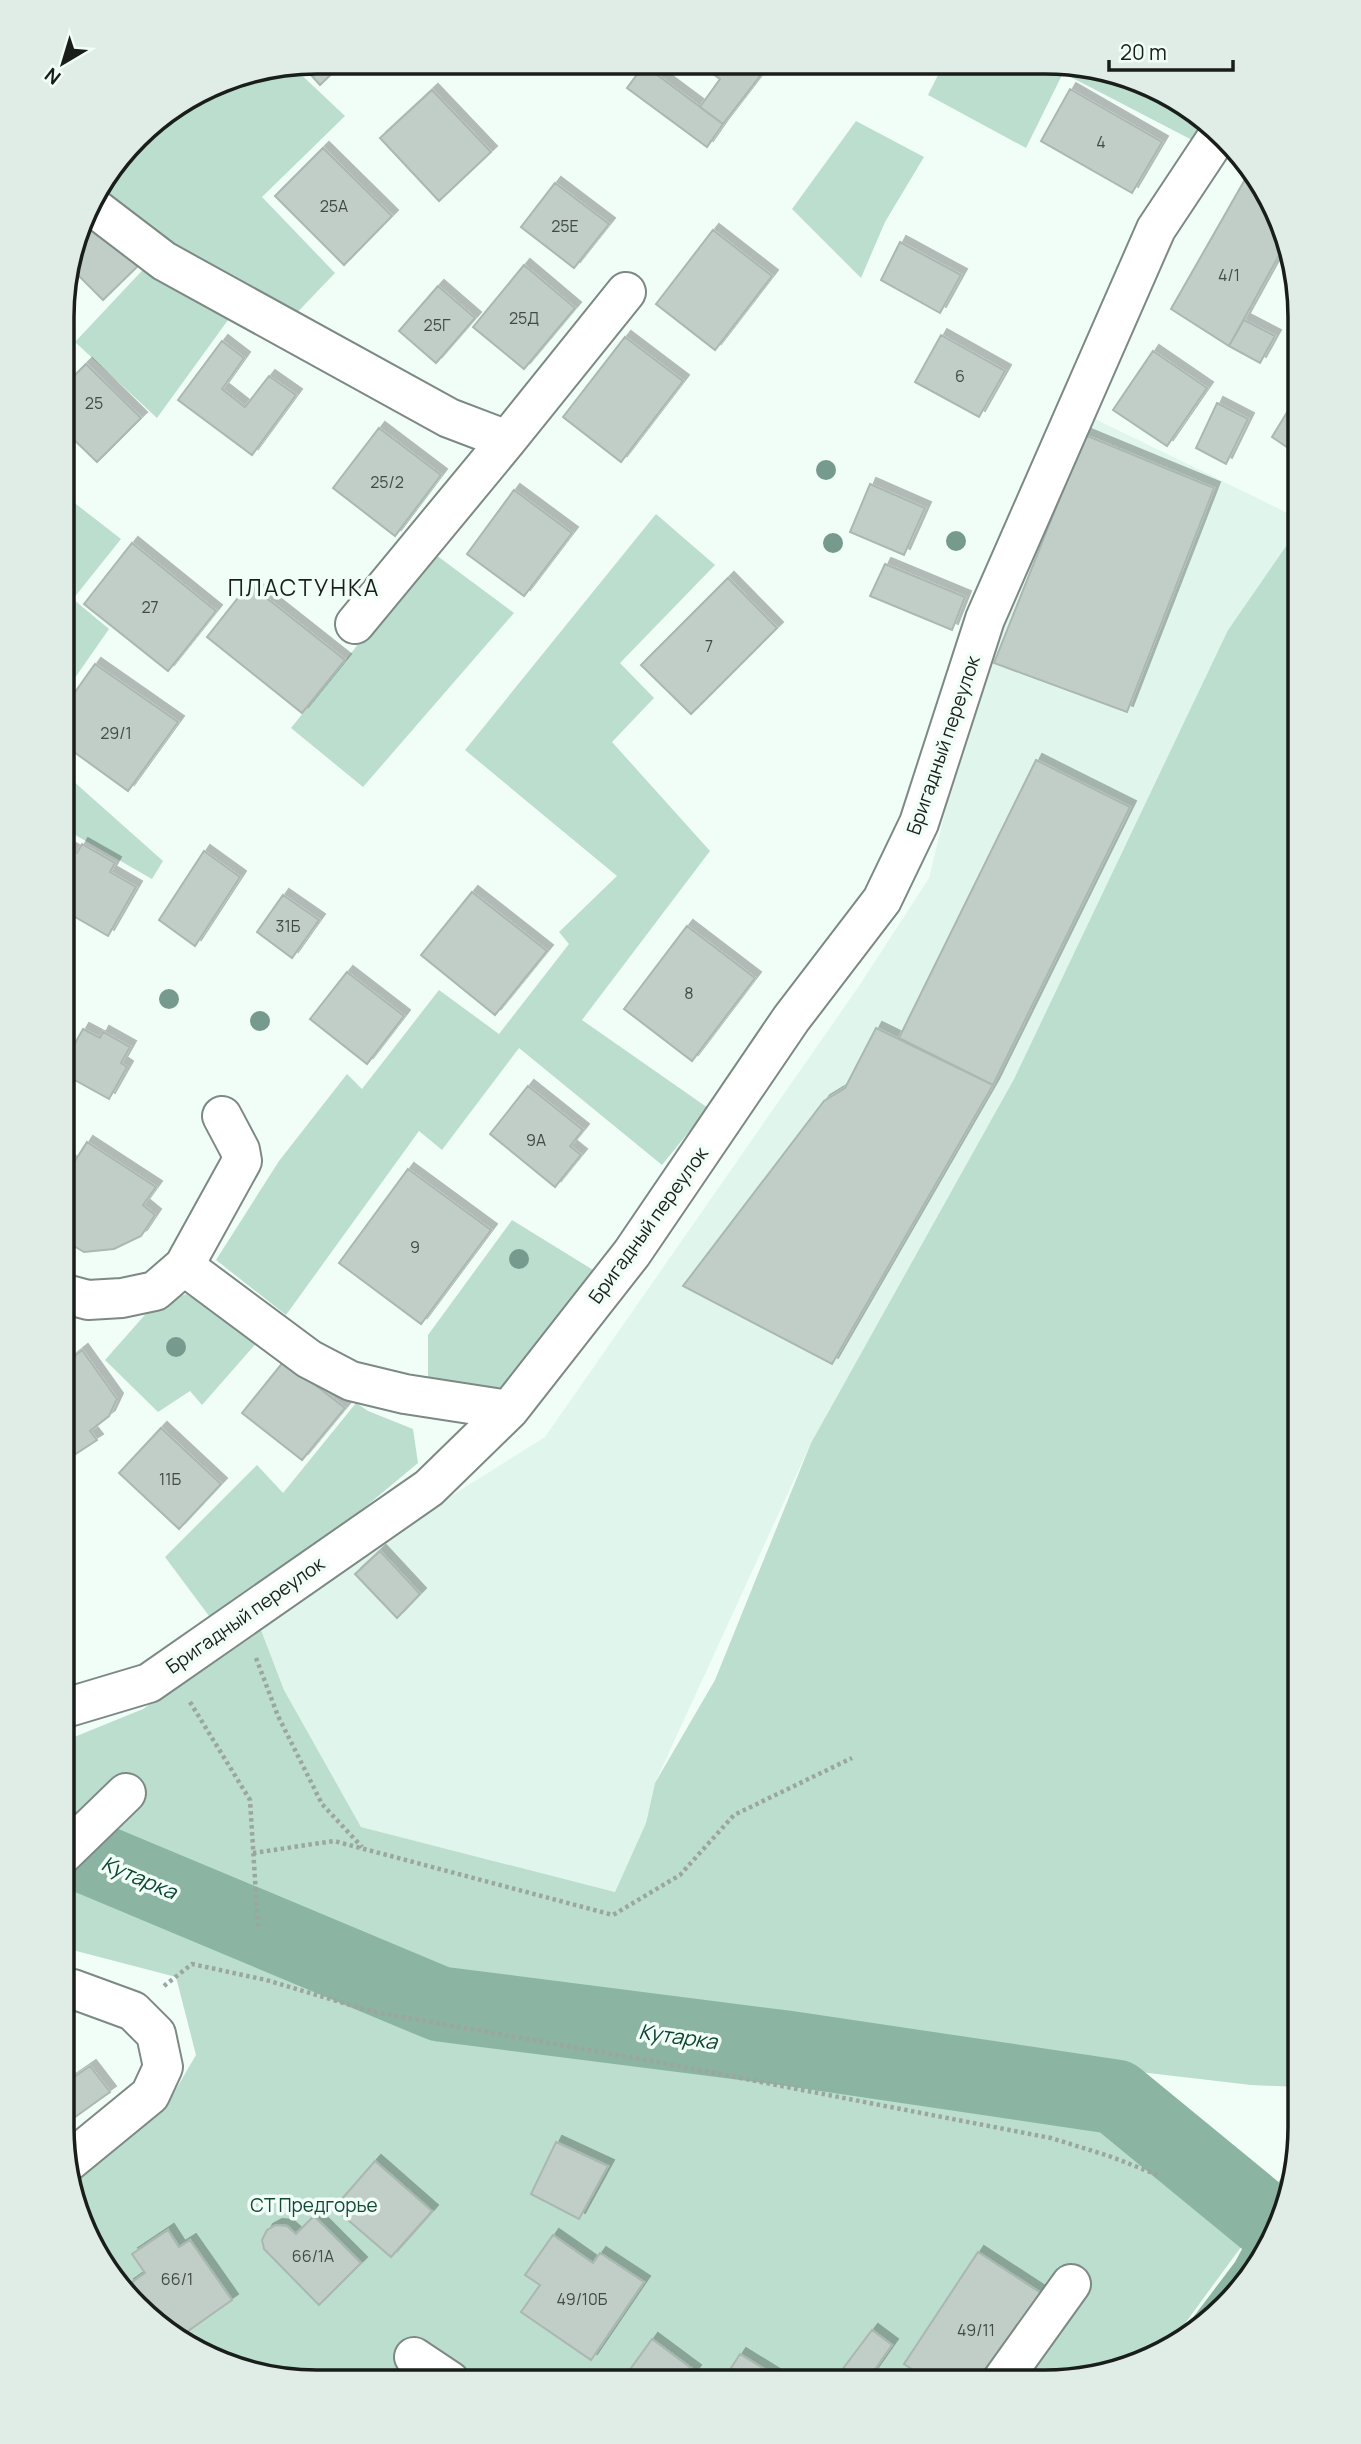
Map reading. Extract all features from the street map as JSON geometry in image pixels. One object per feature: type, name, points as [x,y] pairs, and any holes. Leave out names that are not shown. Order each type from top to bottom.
[{"type":"street","name":"Бригадный переулок","points":[[74,1705],[149,1683],[429,1488],[509,1410],[632,1253],[791,1018],[882,900],[919,823],[985,619],[1156,229],[1213,142]]},
{"type":"street","points":[[98,211],[164,261],[449,418],[507,440]]},
{"type":"street","points":[[355,624],[626,292]]},
{"type":"street","points":[[74,1296],[88,1300],[122,1298],[155,1291],[184,1266],[242,1161],[240,1150],[222,1116]]},
{"type":"street","points":[[184,1266],[309,1359],[351,1381],[405,1394],[509,1410]]},
{"type":"street","points":[[74,1843],[126,1793]]},
{"type":"street","points":[[74,1989],[133,2011],[156,2034],[163,2067],[150,2095],[76,2156]]},
{"type":"street","points":[[1009,2371],[1071,2284]]},
{"type":"street","points":[[414,2357],[435,2371]]},
{"type":"path","points":[[241,1618],[278,1716],[322,1804],[364,1849]]},
{"type":"path","points":[[170,1668],[250,1800],[258,1927]]},
{"type":"path","points":[[253,1853],[334,1841],[613,1915],[680,1875],[734,1815],[852,1758]]},
{"type":"path","points":[[133,2011],[192,1964],[266,1980],[374,2012],[665,2063],[1051,2138],[1109,2155],[1158,2175]]},
{"type":"shaded area","points":[[1087,415],[1288,513],[1288,544],[1228,630],[1014,1079],[811,1443],[655,1783],[646,1823],[615,1892],[361,1827],[284,1690],[261,1630],[370,1547],[545,1437],[859,986],[929,878],[976,685]]},
{"type":"shaded area","points":[[1283,2174],[1275,2206],[1255,2249],[1237,2276],[1189,2323],[1235,2262]]},
{"type":"green space","points":[[938,74],[1062,75],[1026,148],[928,95]]},
{"type":"green space","points":[[301,75],[345,116],[262,197],[335,273],[288,322],[191,267],[105,197],[106,195],[124,168],[156,134],[195,106],[238,86]]},
{"type":"green space","points":[[1068,75],[1123,86],[1152,99],[1180,114],[1199,129],[1192,140]]},
{"type":"green space","points":[[856,121],[924,157],[885,222],[861,278],[792,209]]},
{"type":"green space","points":[[153,259],[236,309],[157,418],[75,342]]},
{"type":"green space","points":[[74,503],[121,539],[74,598]]},
{"type":"green space","points":[[656,514],[715,565],[620,663],[654,698],[612,742],[710,851],[582,1020],[708,1108],[662,1165],[519,1048],[442,1150],[419,1131],[286,1315],[216,1260],[279,1161],[347,1074],[362,1089],[439,990],[499,1034],[569,944],[559,932],[617,876],[465,750]]},
{"type":"green space","points":[[1288,544],[1287,2087],[1140,2072],[452,1981],[320,1915],[142,1850],[74,1813],[74,1737],[143,1709],[261,1630],[284,1690],[361,1827],[615,1892],[646,1823],[655,1783],[715,1680],[811,1443],[1014,1079],[1228,630]]},
{"type":"green space","points":[[432,552],[514,613],[363,787],[291,728]]},
{"type":"green space","points":[[74,600],[109,629],[74,679]]},
{"type":"green space","points":[[74,782],[163,861],[152,879],[74,834]]},
{"type":"green space","points":[[512,1220],[598,1273],[503,1398],[428,1384],[428,1335]]},
{"type":"green space","points":[[186,1294],[259,1340],[202,1405],[190,1391],[158,1412],[105,1360],[151,1308]]},
{"type":"green space","points":[[356,1403],[368,1411],[413,1429],[418,1463],[257,1597],[212,1620],[165,1557],[257,1465],[283,1493]]},
{"type":"green space","name":"СТ Предгорье","points":[[74,1884],[428,2013],[1112,2128],[1197,2188],[1252,2232],[1180,2330],[1123,2358],[1092,2366],[1045,2371],[316,2371],[253,2362],[223,2352],[195,2338],[168,2320],[145,2299],[124,2276],[106,2249],[86,2206],[78,2175],[77,2170],[169,2101],[196,2055],[176,1977],[74,1950]]},
{"type":"building","points":[[310,74],[331,74],[320,85]]},
{"type":"building","points":[[637,74],[656,74],[723,124],[707,147],[627,88]]},
{"type":"building","points":[[713,74],[760,76],[723,124],[700,107],[720,79]]},
{"type":"building","points":[[1070,89],[1162,142],[1132,193],[1041,141]]},
{"type":"building","points":[[432,90],[491,152],[439,201],[380,138]]},
{"type":"building","points":[[323,148],[392,216],[344,265],[275,196]]},
{"type":"building","points":[[1245,179],[1275,238],[1279,255],[1229,346],[1171,309]]},
{"type":"building","points":[[555,183],[609,224],[574,268],[521,227]]},
{"type":"building","points":[[91,225],[143,261],[103,300],[78,275]]},
{"type":"building","points":[[713,230],[772,276],[715,350],[656,304]]},
{"type":"building","points":[[900,242],[961,275],[940,313],[881,280]]},
{"type":"building","points":[[524,265],[575,308],[524,369],[473,327]]},
{"type":"building","points":[[438,286],[475,318],[436,363],[399,331]]},
{"type":"building","points":[[1244,320],[1275,336],[1260,363],[1229,346]]},
{"type":"building","points":[[941,335],[1005,371],[979,417],[915,382]]},
{"type":"building","points":[[625,337],[683,381],[621,462],[563,417]]},
{"type":"building","points":[[222,341],[244,358],[222,389],[245,407],[269,376],[296,395],[252,455],[178,400]]},
{"type":"building","points":[[1153,351],[1207,388],[1167,446],[1113,410]]},
{"type":"building","points":[[86,364],[141,418],[97,462],[74,440],[74,376]]},
{"type":"building","points":[[1217,403],[1248,419],[1226,464],[1196,448]]},
{"type":"building","points":[[1288,411],[1288,448],[1272,437]]},
{"type":"building","points":[[379,428],[441,475],[395,536],[333,488]]},
{"type":"building","points":[[1085,435],[1214,488],[1127,712],[994,663]]},
{"type":"building","points":[[870,484],[925,508],[904,555],[850,532]]},
{"type":"building","points":[[514,490],[572,533],[524,596],[467,554]]},
{"type":"building","points":[[132,543],[216,611],[168,671],[84,604]]},
{"type":"building","points":[[885,564],[965,597],[952,630],[870,596]]},
{"type":"building","points":[[728,578],[777,628],[691,714],[641,665]]},
{"type":"building","points":[[249,584],[345,660],[302,713],[207,637]]},
{"type":"building","points":[[95,664],[178,722],[128,791],[74,752],[74,694]]},
{"type":"building","points":[[1036,760],[1130,807],[993,1085],[899,1038]]},
{"type":"building","points":[[82,844],[115,863],[110,872],[136,887],[108,936],[74,916],[74,851],[77,853]]},
{"type":"building","points":[[204,851],[240,877],[195,946],[159,920]]},
{"type":"building","points":[[472,892],[547,951],[495,1015],[421,955]]},
{"type":"building","points":[[283,895],[319,920],[292,958],[257,932]]},
{"type":"building","points":[[687,926],[755,978],[692,1061],[624,1009]]},
{"type":"building","points":[[347,972],[404,1016],[367,1064],[310,1019]]},
{"type":"building","points":[[876,1028],[993,1085],[832,1364],[683,1286],[824,1101],[845,1088]]},
{"type":"building","points":[[83,1029],[100,1038],[103,1032],[130,1047],[121,1063],[127,1067],[109,1099],[74,1080],[74,1045]]},
{"type":"building","points":[[528,1086],[583,1130],[570,1146],[581,1155],[555,1187],[490,1134]]},
{"type":"building","points":[[87,1142],[156,1187],[143,1205],[155,1215],[141,1236],[114,1249],[84,1252],[74,1246],[74,1162]]},
{"type":"building","points":[[408,1169],[491,1230],[421,1324],[339,1263]]},
{"type":"building","points":[[82,1350],[117,1399],[109,1416],[90,1431],[97,1440],[74,1455],[74,1356]]},
{"type":"building","points":[[284,1361],[345,1408],[302,1460],[242,1413]]},
{"type":"building","points":[[161,1428],[221,1484],[179,1529],[119,1473]]},
{"type":"building","points":[[380,1551],[420,1594],[397,1618],[355,1574]]},
{"type":"building","points":[[90,2066],[110,2092],[74,2118],[74,2077]]},
{"type":"building","points":[[556,2142],[608,2166],[579,2219],[531,2194]]},
{"type":"building","points":[[375,2161],[432,2211],[391,2257],[334,2208]]},
{"type":"building","points":[[314,2216],[361,2263],[319,2305],[264,2249],[262,2240],[267,2230],[276,2225],[287,2226],[296,2234]]},
{"type":"building","points":[[168,2230],[179,2247],[190,2240],[232,2300],[186,2332],[168,2320],[131,2283],[145,2273],[132,2254]]},
{"type":"building","points":[[553,2235],[593,2263],[600,2253],[644,2282],[591,2360],[521,2312],[540,2285],[525,2275]]},
{"type":"building","points":[[978,2252],[1047,2297],[999,2371],[915,2371],[904,2364]]},
{"type":"building","points":[[872,2330],[892,2345],[874,2371],[841,2371]]},
{"type":"building","points":[[652,2339],[695,2371],[629,2371]]},
{"type":"building","points":[[740,2354],[768,2371],[729,2371]]},
{"type":"waterway","name":"Кутарка","points":[[74,1851],[440,2004],[786,2048],[1116,2097],[1268,2222]]},
{"type":"district","name":"ПЛАСТУНКА","points":[[304,588]]}]
